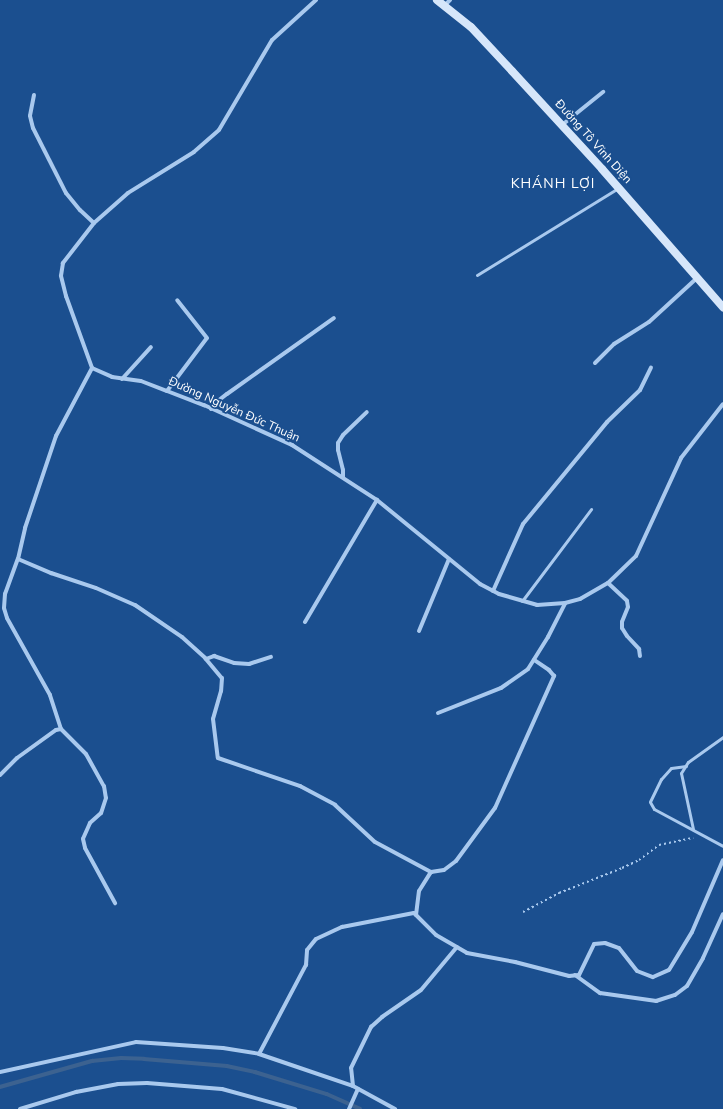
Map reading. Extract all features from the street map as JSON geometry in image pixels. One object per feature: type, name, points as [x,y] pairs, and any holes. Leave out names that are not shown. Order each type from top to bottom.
[{"type":"main road","name":"Đường Tô Vĩnh Diện","points":[[437,0],[447,2],[471,27],[619,188],[723,307]]},
{"type":"street","points":[[115,903],[85,848],[83,839],[90,823],[101,813],[106,798],[104,786],[86,754],[61,729],[50,695],[7,618],[4,608],[5,594],[18,559],[25,528],[56,436],[92,368],[66,296],[61,276],[63,263],[94,223],[128,193],[194,152],[219,130],[272,40],[316,0]]},
{"type":"street","points":[[562,125],[602,92]]},
{"type":"street","points":[[34,95],[30,116],[33,128],[66,193],[80,210],[94,223]]},
{"type":"street","points":[[595,363],[614,344],[649,322],[697,278]]},
{"type":"street","points":[[167,391],[207,338],[177,300]]},
{"type":"street","points":[[211,408],[227,394],[334,318]]},
{"type":"street","points":[[122,379],[151,347]]},
{"type":"street","points":[[494,591],[523,524],[607,422],[640,390],[651,367]]},
{"type":"street","name":"Đường Nguyễn Đức Thuận","points":[[92,368],[122,379],[142,381],[211,408],[292,445],[377,500],[480,584],[494,591],[537,605],[565,603],[580,600],[608,583],[636,556],[681,458],[723,404]]},
{"type":"street","points":[[343,477],[338,443],[343,435],[367,412]]},
{"type":"street","points":[[305,622],[377,500]]},
{"type":"street","points":[[18,559],[96,588],[135,605],[182,637],[206,659],[222,678],[221,691],[213,719],[218,758],[300,786],[335,805],[375,842],[431,872],[444,870],[456,861],[495,808],[554,676],[549,670],[534,660]]},
{"type":"street","points":[[419,631],[449,560]]},
{"type":"street","points":[[608,583],[627,601],[628,606],[622,622],[622,628],[639,649],[640,656]]},
{"type":"street","points":[[438,714],[501,688],[528,669],[565,603]]},
{"type":"street","points":[[206,659],[214,656],[234,663],[249,664],[271,657]]},
{"type":"street","points":[[0,775],[17,758],[56,730],[61,729]]},
{"type":"street","points":[[258,1054],[306,965],[307,950],[316,939],[342,927],[409,913],[416,915],[436,935],[466,953],[515,962],[569,976],[579,975],[594,944],[605,943],[619,948],[637,971],[653,977],[669,970],[692,932],[723,860]]},
{"type":"street","points":[[416,915],[419,891],[431,872]]},
{"type":"street","points":[[574,975],[600,993],[656,1001],[675,994],[687,986],[703,958],[723,914]]},
{"type":"street","points":[[353,1086],[351,1068],[358,1049],[371,1027],[382,1017],[421,990],[457,947]]},
{"type":"street","points":[[0,1072],[136,1042],[223,1048],[258,1054],[353,1086],[395,1109]]},
{"type":"street","points":[[20,1109],[76,1092],[118,1084],[146,1083],[222,1088],[295,1109]]},
{"type":"street","points":[[349,1109],[358,1089]]},
{"type":"lane","points":[[477,275],[619,188]]},
{"type":"lane","points":[[522,601],[591,509]]},
{"type":"lane","points":[[693,829],[681,773],[686,766],[710,745],[723,737]]},
{"type":"lane","points":[[686,766],[671,768],[661,779],[650,802],[654,809],[723,846]]},
{"type":"path","points":[[524,912],[559,893],[639,860],[659,845],[706,836]]},
{"type":"waterway","points":[[0,1087],[92,1061],[121,1058],[144,1059],[227,1066],[255,1072],[327,1094],[360,1109]]},
{"type":"district","name":"KHÁNH LỢI","points":[[553,184]]}]
